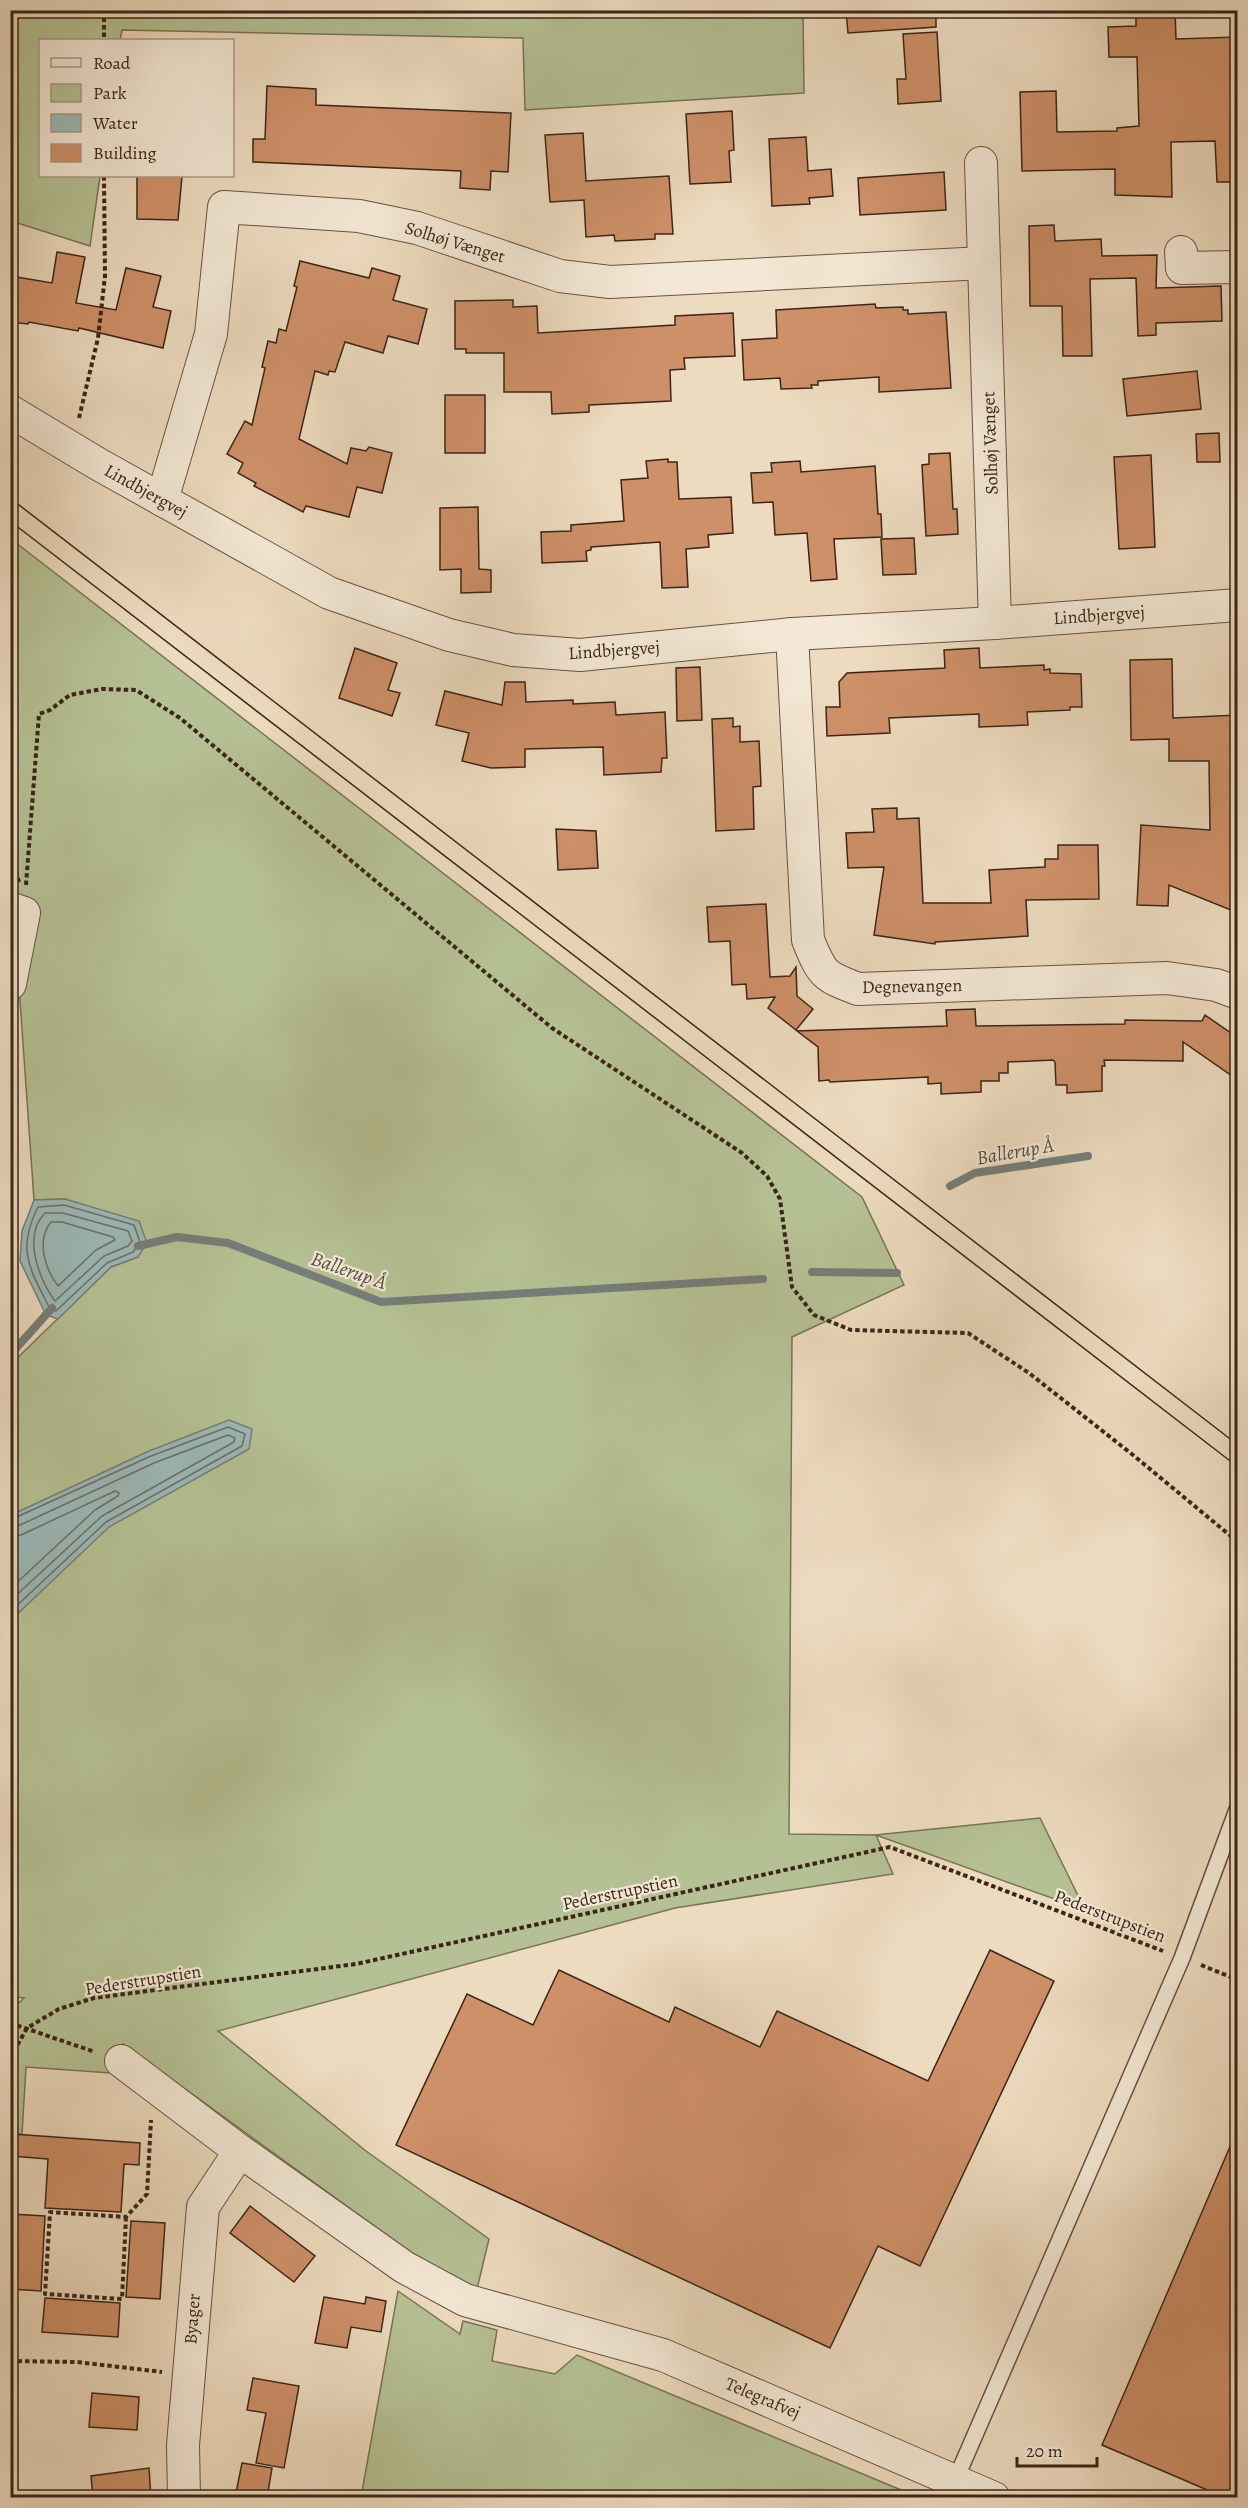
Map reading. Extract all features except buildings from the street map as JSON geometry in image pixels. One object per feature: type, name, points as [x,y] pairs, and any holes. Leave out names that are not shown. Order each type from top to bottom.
[{"type":"street","name":"Solhøj Vænget","points":[[981,163],[995,622]]},
{"type":"street","name":"Solhøj Vænget","points":[[162,500],[211,334],[224,207],[359,216],[417,228],[560,276],[610,282],[984,263]]},
{"type":"street","points":[[1181,252],[1182,268],[1238,267]]},
{"type":"street","name":"Lindbjergvej","points":[[10,411],[162,500],[329,593],[449,635],[513,650],[580,655],[792,634],[1238,604]]},
{"type":"street","name":"Degnevangen","points":[[792,634],[808,940],[817,963],[831,979],[858,989],[1167,978],[1216,985],[1238,993]]},
{"type":"street","points":[[10,984],[17,910]]},
{"type":"street","points":[[121,2061],[240,2151]]},
{"type":"street","name":"Telegrafvej","points":[[240,2151],[404,2267],[465,2300],[526,2319],[663,2355],[994,2498]]},
{"type":"street","name":"Byager","points":[[184,2498],[183,2445],[202,2207],[240,2151]]},
{"type":"lane","points":[[955,2481],[1182,1958],[1238,1807]]},
{"type":"path","points":[[104,10],[104,39]]},
{"type":"path","points":[[72,448],[98,338],[105,276],[104,177]]},
{"type":"path","points":[[17,910],[39,714],[50,710],[70,695],[102,689],[136,690],[180,718],[552,1028],[750,1161],[767,1176],[780,1199],[792,1287],[814,1315],[851,1330],[968,1333],[1029,1373],[1238,1542]]},
{"type":"path","name":"Pederstrupstien","points":[[10,2058],[27,2028],[59,2009],[94,1998],[356,1964],[890,1847],[1238,1980]]},
{"type":"path","points":[[10,2023],[121,2061]]},
{"type":"path","points":[[126,2217],[50,2212],[45,2294],[122,2298],[126,2217],[147,2194],[151,2113]]},
{"type":"path","points":[[10,2361],[77,2362],[188,2375]]},
{"type":"green space","points":[[11,10],[803,11],[804,93],[525,110],[523,38],[122,30],[120,39],[39,39],[39,177],[100,177],[90,246],[11,221]]},
{"type":"green space","points":[[11,539],[862,1197],[904,1285],[792,1337],[789,1834],[875,1835],[1040,1818],[1085,1910],[876,1835],[893,1874],[675,1908],[218,2031],[366,2151],[489,2239],[476,2293],[413,2254],[123,2044],[111,2073],[26,2067],[22,2134],[12,2134],[10,2131],[11,2010],[24,1998],[10,1996],[11,1364],[111,1267],[138,1257],[65,1199],[34,1200],[18,972],[11,981]]},
{"type":"green space","points":[[398,2291],[460,2334],[463,2321],[497,2330],[492,2361],[555,2374],[577,2355],[918,2497],[361,2497]]},
{"type":"water","points":[[65,1199],[139,1221],[147,1243],[138,1257],[111,1267],[58,1319],[46,1315],[20,1261],[22,1231],[34,1200]]},
{"type":"water","points":[[229,1420],[252,1429],[249,1449],[109,1527],[11,1620],[11,1515],[149,1451]]},
{"type":"waterway","name":"Ballerup Å","points":[[950,1186],[975,1173],[1088,1156]]},
{"type":"waterway","name":"Ballerup Å","points":[[138,1246],[177,1237],[228,1243],[381,1302],[763,1279]]},
{"type":"waterway","points":[[812,1272],[897,1273]]},
{"type":"waterway","name":"Ballerup Å","points":[[10,1355],[52,1308]]},
{"type":"tram line","points":[[10,498],[1238,1445]]},
{"type":"tram line","points":[[10,521],[1238,1467]]}]
